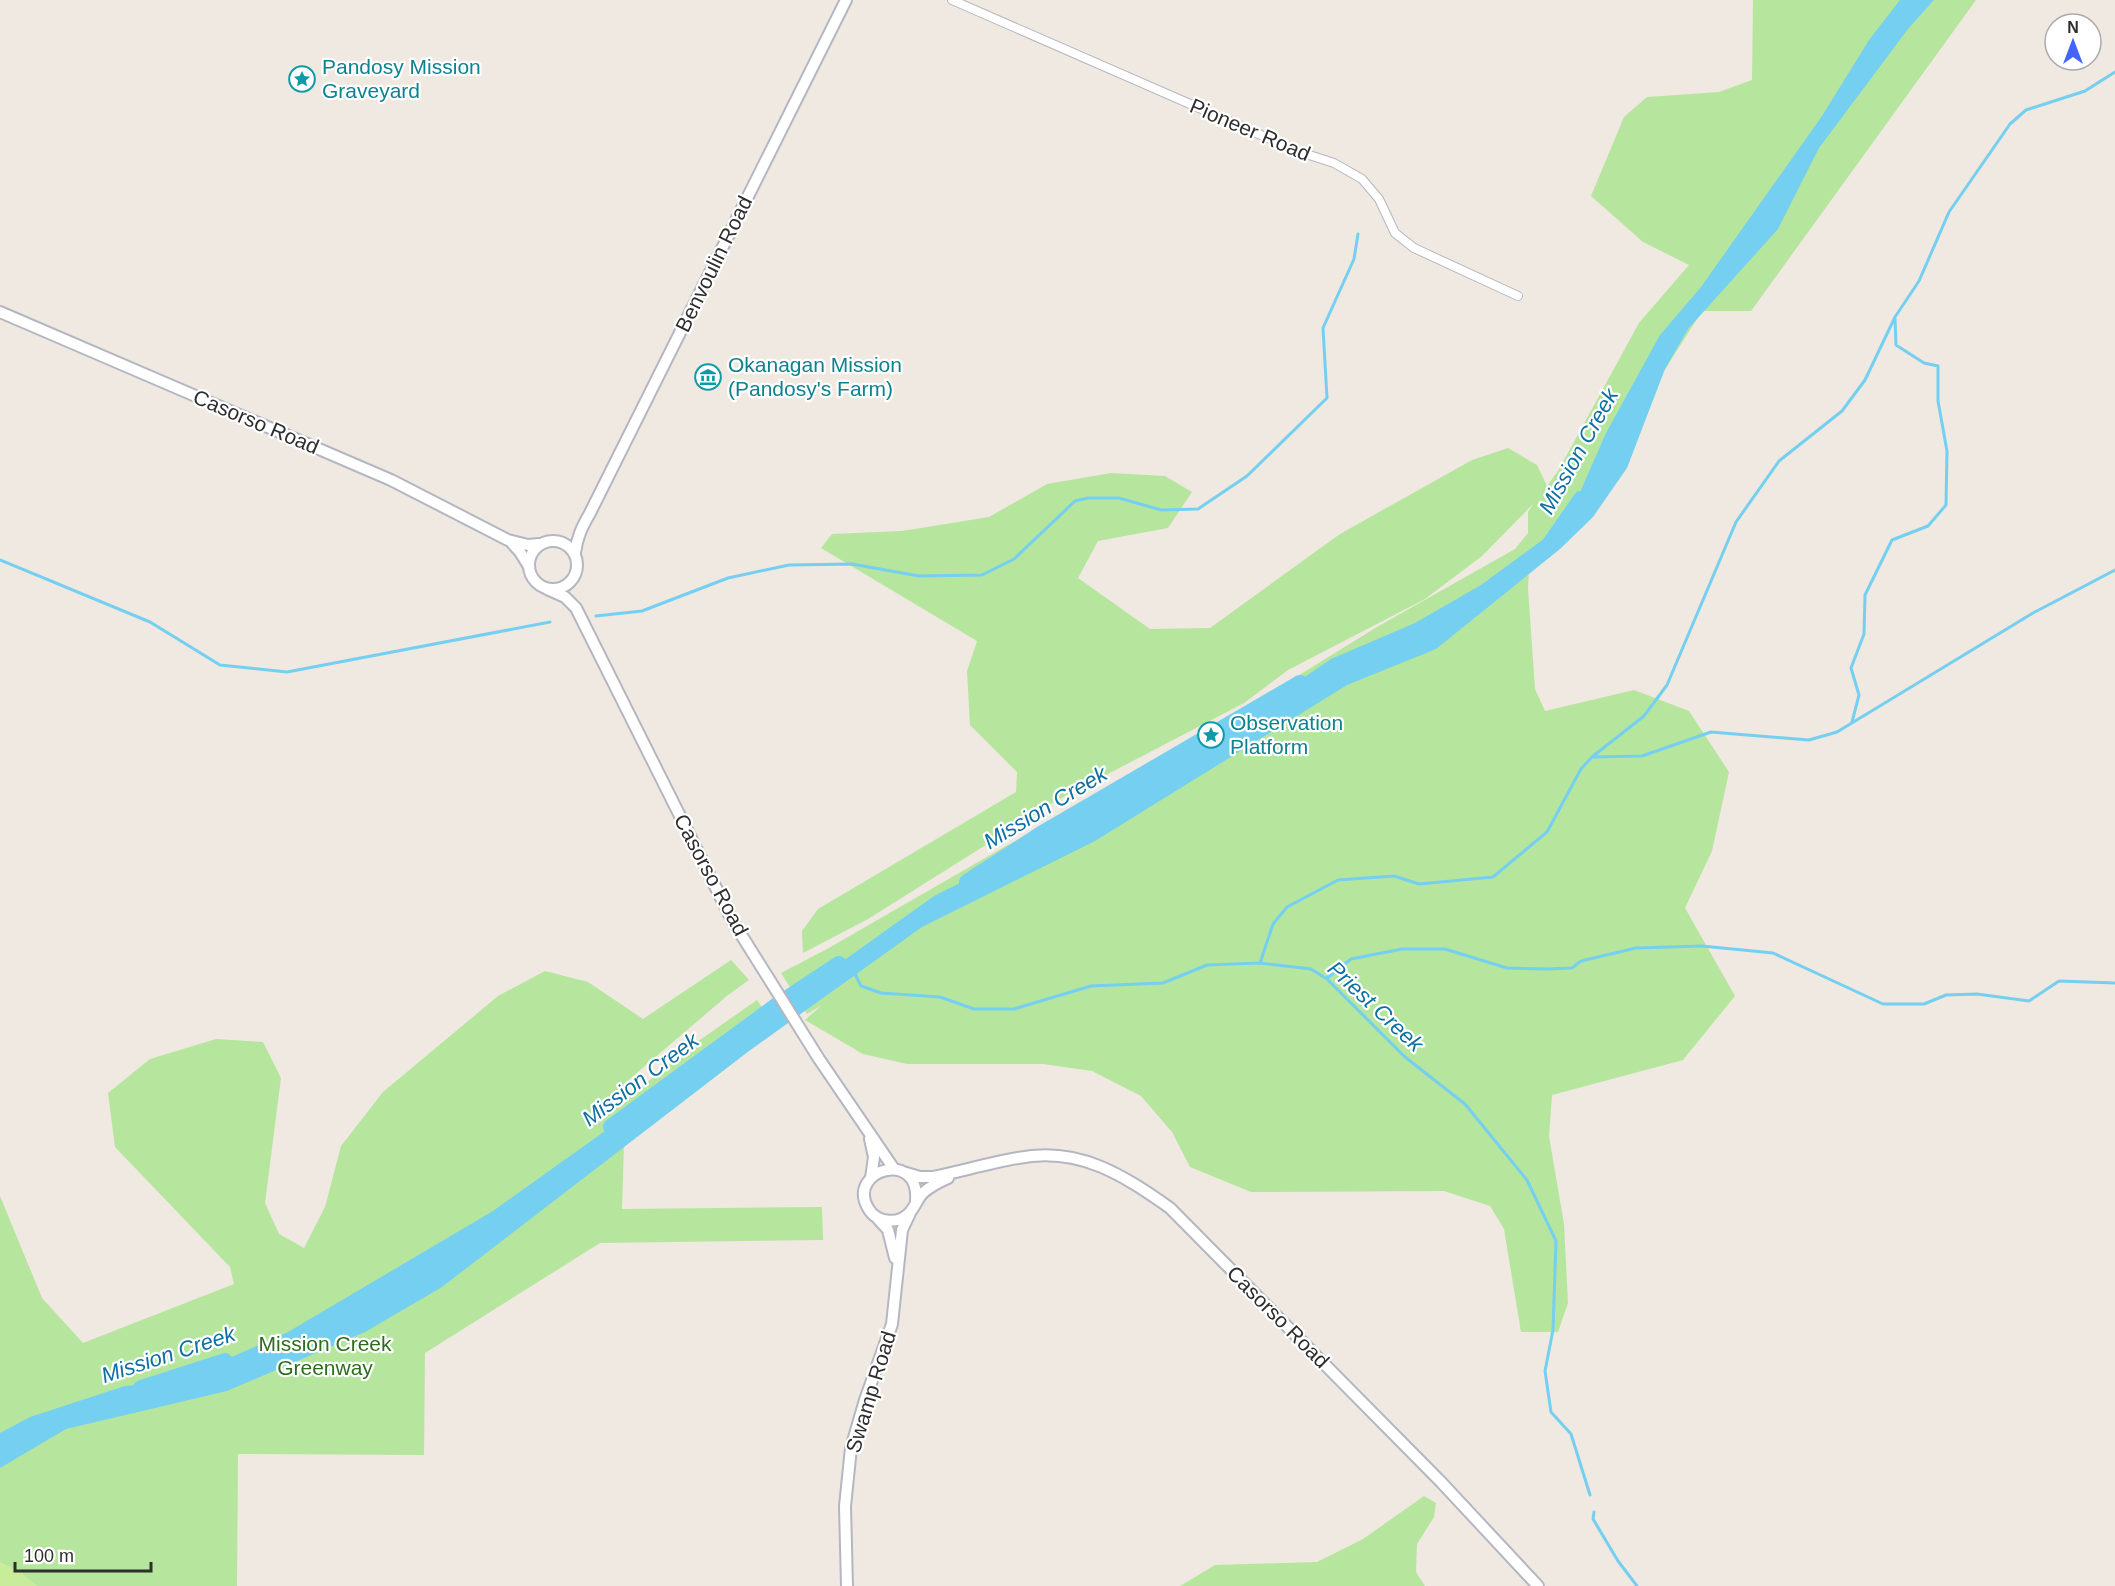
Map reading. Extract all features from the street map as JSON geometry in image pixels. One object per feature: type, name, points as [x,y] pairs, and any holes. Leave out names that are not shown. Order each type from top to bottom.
[{"type":"main road","name":"Benvoulin Road","points":[[575,553],[576,539],[581,528],[846,0]]},
{"type":"main road","name":"Casorso Road","points":[[0,312],[391,480],[508,540],[528,545],[539,544]]},
{"type":"main road","points":[[555,540],[570,547],[578,561],[575,576],[563,587],[548,589],[534,580],[530,573],[528,565],[533,550],[539,544],[567,536],[581,528]]},
{"type":"main road","name":"Casorso Road","points":[[508,540],[520,552],[528,565]]},
{"type":"main road","name":"Casorso Road","points":[[575,576],[576,608],[732,920],[867,1131],[899,1171],[920,1177],[964,1171],[1040,1155],[1071,1157],[1114,1172],[1170,1208],[1443,1484],[1538,1586]]},
{"type":"main road","name":"Casorso Road","points":[[548,589],[565,597],[576,608]]},
{"type":"main road","name":"Casorso Road","points":[[867,1131],[874,1158],[871,1178]]},
{"type":"main road","points":[[886,1169],[899,1171],[915,1184],[916,1201],[910,1213],[904,1218],[889,1221],[874,1215],[865,1201],[865,1193],[871,1178],[886,1169]]},
{"type":"main road","name":"Casorso Road","points":[[916,1201],[922,1193],[937,1183],[964,1171]]},
{"type":"main road","name":"Swamp Road","points":[[847,1586],[845,1506],[851,1448],[892,1324],[902,1230],[910,1213]]},
{"type":"main road","name":"Swamp Road","points":[[874,1215],[888,1230],[897,1270]]},
{"type":"street","name":"Pioneer Road","points":[[952,0],[1300,152],[1334,163],[1362,179],[1379,199],[1395,233],[1414,248],[1518,296]]},
{"type":"green space","points":[[1753,0],[1976,0],[1751,311],[1702,311],[1543,562],[1529,570],[1528,588],[1535,689],[1545,711],[1634,690],[1689,711],[1729,772],[1712,851],[1685,908],[1735,996],[1683,1060],[1552,1095],[1549,1136],[1564,1224],[1568,1303],[1558,1332],[1521,1332],[1504,1229],[1490,1206],[1444,1191],[1251,1192],[1190,1167],[1172,1132],[1141,1096],[1092,1071],[1043,1064],[907,1064],[863,1054],[805,1020],[822,1005],[807,1014],[781,973],[1006,846],[1202,741],[1296,677],[1377,627],[1515,549],[1528,533],[1528,512],[1534,503],[1482,556],[1425,599],[1288,670],[1244,703],[1054,802],[868,919],[803,953],[802,931],[818,909],[1016,792],[1017,772],[970,725],[967,671],[977,641],[821,548],[832,534],[902,531],[989,517],[1047,484],[1111,473],[1165,476],[1192,492],[1168,528],[1098,541],[1078,578],[1150,629],[1210,628],[1340,534],[1472,460],[1508,448],[1537,465],[1547,486],[1558,471],[1639,323],[1689,265],[1643,242],[1591,196],[1624,117],[1647,97],[1719,92],[1752,80]]},
{"type":"green space","name":"Mission Creek Greenway","points":[[731,960],[749,980],[728,995],[625,1083],[625,1100],[697,1042],[757,1000],[774,1025],[624,1143],[622,1209],[822,1207],[823,1240],[600,1243],[425,1353],[424,1455],[238,1454],[237,1586],[0,1586],[0,1196],[42,1298],[83,1343],[234,1284],[230,1267],[115,1147],[108,1093],[150,1059],[216,1039],[263,1042],[281,1078],[265,1203],[279,1234],[304,1248],[325,1207],[341,1146],[383,1092],[498,996],[545,971],[588,982],[643,1019]]},
{"type":"green space","points":[[1424,1496],[1436,1503],[1434,1517],[1417,1544],[1416,1572],[1425,1586],[1180,1586],[1215,1565],[1317,1562],[1363,1539]]},
{"type":"green space","points":[[0,1562],[21,1572],[37,1586],[0,1586]]},
{"type":"water","name":"Mission Creek","points":[[1900,0],[1934,0],[1908,29],[1819,148],[1778,229],[1688,329],[1665,369],[1627,468],[1593,517],[1560,549],[1436,649],[1347,685],[1095,841],[922,927],[749,1051],[442,1287],[365,1332],[227,1391],[66,1429],[0,1468],[0,1433],[30,1417],[125,1386],[177,1381],[288,1332],[493,1211],[934,896],[1033,846],[1108,796],[1194,752],[1331,659],[1415,623],[1481,585],[1567,522],[1606,433],[1660,335],[1701,287],[1822,116],[1869,40]]},
{"type":"waterway","points":[[1260,963],[1273,924],[1287,907],[1338,880],[1394,876],[1419,884],[1493,877],[1547,832],[1581,769],[1592,757],[1644,716],[1667,685],[1736,522],[1779,461],[1842,411],[1865,380],[1895,317],[1919,281],[1949,212],[2010,124],[2026,110],[2085,91],[2115,72]]},
{"type":"waterway","points":[[596,616],[642,611],[728,578],[789,565],[852,564],[919,576],[982,575],[1014,559],[1075,501],[1088,498],[1119,498],[1161,510],[1198,509],[1247,476],[1327,398],[1323,328],[1354,259],[1358,234]]},
{"type":"waterway","points":[[1852,722],[1859,695],[1851,668],[1864,634],[1865,595],[1892,540],[1928,526],[1946,505],[1947,451],[1938,401],[1938,366],[1924,363],[1896,345],[1895,318]]},
{"type":"waterway","name":"Mission Creek","points":[[1551,542],[1581,499]]},
{"type":"waterway","points":[[0,560],[150,622],[220,665],[287,672],[550,622]]},
{"type":"waterway","points":[[1593,757],[1642,756],[1711,732],[1809,740],[1837,732],[2033,613],[2115,570]]},
{"type":"waterway","name":"Mission Creek","points":[[967,882],[1041,834],[1300,683]]},
{"type":"waterway","points":[[1327,978],[1351,959],[1402,949],[1445,949],[1507,968],[1547,969],[1572,968],[1581,961],[1636,948],[1702,946],[1773,953],[1883,1004],[1924,1004],[1946,995],[1977,994],[2029,1001],[2059,981],[2115,983]]},
{"type":"waterway","name":"Priest Creek","points":[[855,974],[861,986],[881,993],[940,997],[974,1009],[1014,1009],[1091,986],[1163,983],[1207,965],[1260,963],[1311,969],[1327,979],[1405,1057],[1465,1104],[1527,1180],[1556,1241],[1553,1330],[1545,1371],[1551,1412],[1571,1434],[1590,1495]]},
{"type":"waterway","name":"Mission Creek","points":[[611,1127],[780,1003],[839,964]]},
{"type":"waterway","name":"Mission Creek","points":[[141,1388],[225,1361]]},
{"type":"waterway","name":"Priest Creek","points":[[1594,1512],[1593,1519],[1618,1561],[1637,1586]]},
{"type":"place","name":"Pandosy Mission Graveyard","points":[[302,79]]},
{"type":"place","name":"Okanagan Mission (Pandosy's Farm)","points":[[708,377]]},
{"type":"place","name":"Observation Platform","points":[[1211,735]]}]
